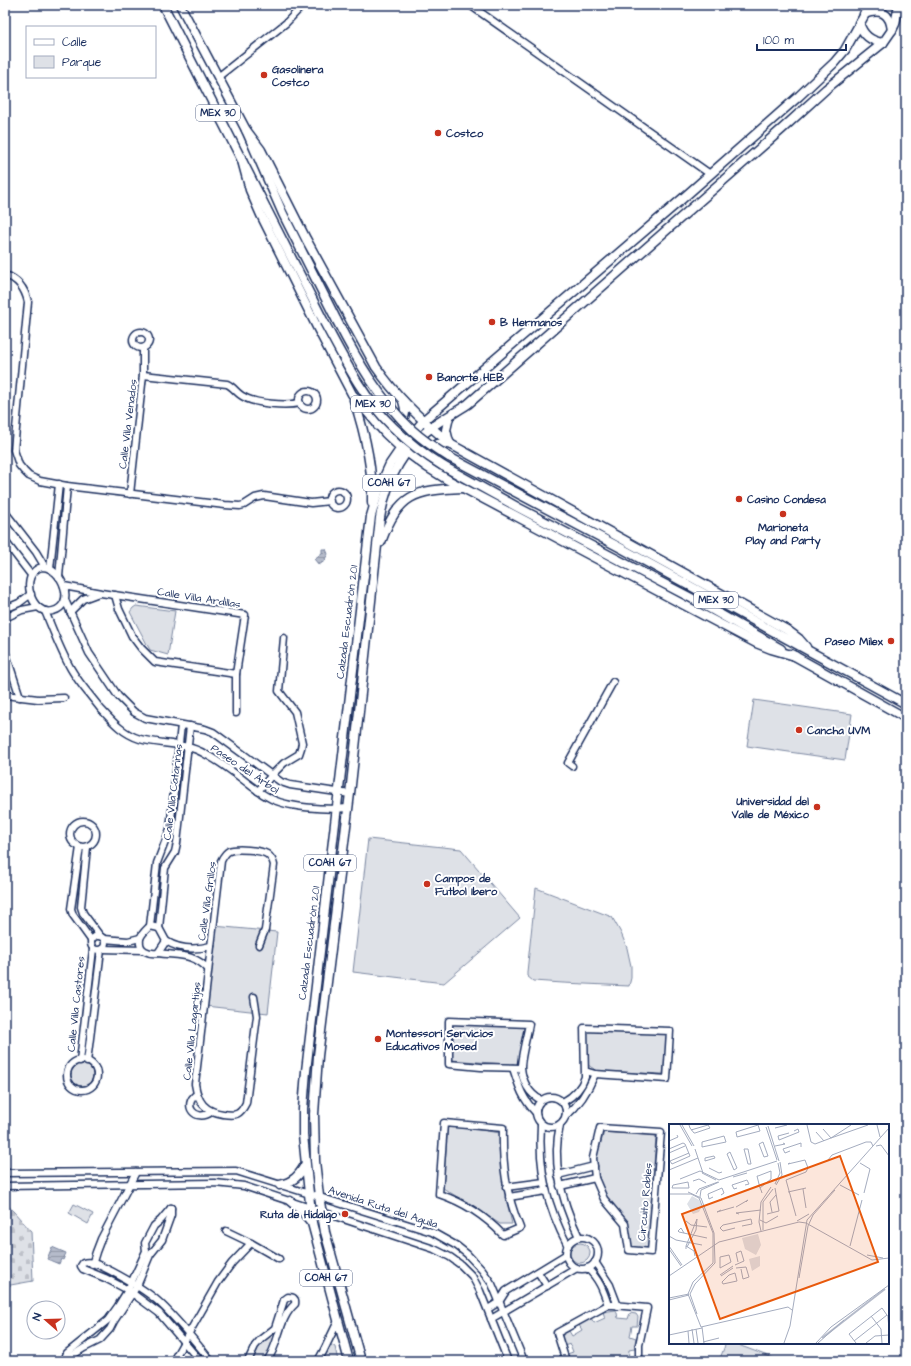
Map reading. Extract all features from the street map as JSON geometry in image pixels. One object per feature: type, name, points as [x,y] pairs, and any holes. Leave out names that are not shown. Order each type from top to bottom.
[{"type":"main road","name":"MEX 30","points":[[163,5],[344,359],[372,403],[392,427],[413,446],[444,466],[518,508],[613,556],[695,600],[906,718]]},
{"type":"main road","name":"MEX 30","points":[[180,5],[246,130],[283,214],[365,373],[389,405],[412,430],[449,457],[621,548],[906,704]]},
{"type":"main road","name":"COAH 67","points":[[424,420],[710,174],[834,63],[845,50],[870,5]]},
{"type":"main road","name":"COAH 67","points":[[432,428],[468,404],[826,89],[883,42],[892,30],[899,5]]},
{"type":"main road","points":[[864,14],[876,11],[886,15],[890,19],[892,30]]},
{"type":"main road","points":[[859,23],[866,36],[874,41],[883,42]]},
{"type":"main road","points":[[246,130],[261,150],[306,239],[376,367],[403,401],[432,428],[451,444],[787,630],[800,639],[811,652]]},
{"type":"main road","points":[[241,157],[250,190],[261,215],[318,330],[352,394],[378,426],[403,450],[427,467],[465,488],[756,643],[795,656]]},
{"type":"main road","points":[[352,394],[364,434],[368,454],[371,475],[371,516]]},
{"type":"main road","points":[[378,426],[391,427],[397,425],[402,420],[405,414],[403,401]]},
{"type":"main road","points":[[442,405],[450,416],[446,430],[451,444]]},
{"type":"main road","points":[[413,410],[434,412]]},
{"type":"main road","name":"Calzada Escuadrón 201","points":[[349,1361],[312,1223],[303,1135],[303,1109],[306,1071],[371,516],[384,474],[424,420]]},
{"type":"main road","name":"Calzada Escuadrón 201","points":[[361,1361],[326,1232],[319,1196],[315,1160],[315,1089],[378,552],[380,518],[385,492],[403,450],[432,428]]},
{"type":"main road","points":[[427,467],[425,460],[431,447],[438,443],[451,444]]},
{"type":"main road","points":[[378,552],[391,518],[402,503],[423,492],[437,489],[465,488]]},
{"type":"main road","points":[[280,1185],[288,1183],[296,1178],[302,1172],[305,1165]]},
{"type":"main road","points":[[290,1201],[302,1211],[312,1223]]},
{"type":"street","points":[[218,77],[286,22],[303,5]]},
{"type":"street","points":[[470,5],[710,174]]},
{"type":"street","points":[[5,275],[14,279],[19,284],[25,292],[28,302],[15,440],[16,457],[20,465],[29,476],[40,481],[67,486],[236,506],[244,505],[255,498],[264,496],[312,503],[330,501]]},
{"type":"street","points":[[143,348],[143,375]]},
{"type":"street","name":"Calle Villa Venados","points":[[130,494],[143,375],[227,384],[250,400],[289,404],[300,403]]},
{"type":"street","points":[[47,568],[59,484]]},
{"type":"street","points":[[59,577],[67,486]]},
{"type":"street","points":[[5,512],[47,568],[59,577],[64,586],[65,600],[60,608],[54,611],[45,611],[38,607],[30,594],[29,586],[31,575],[37,569],[47,568]]},
{"type":"street","points":[[55,519],[64,520]]},
{"type":"street","points":[[5,541],[31,575]]},
{"type":"street","name":"Calle Villa Ardillas","points":[[64,586],[245,615],[236,674],[236,713]]},
{"type":"street","name":"Calle Villa Ardillas","points":[[70,612],[83,599],[101,593]]},
{"type":"street","points":[[5,618],[30,594]]},
{"type":"street","points":[[115,595],[119,609],[132,636],[141,648],[155,662],[236,674]]},
{"type":"street","name":"Paseo del Árbol","points":[[65,600],[88,653],[118,696],[134,712],[145,718],[205,729],[213,732],[281,782],[290,785],[350,794]]},
{"type":"street","points":[[5,609],[14,610],[38,607]]},
{"type":"street","name":"Paseo del Árbol","points":[[45,611],[63,653],[82,685],[117,726],[128,734],[140,739],[188,746],[207,755],[258,791],[278,802],[336,809],[348,808]]},
{"type":"street","points":[[258,791],[272,775],[298,754],[302,743],[295,712],[279,691],[279,677],[284,638]]},
{"type":"street","points":[[5,651],[20,697]]},
{"type":"street","points":[[572,766],[568,762],[613,682]]},
{"type":"street","points":[[5,695],[38,699],[64,698]]},
{"type":"street","name":"Calle Villa Catarinas","points":[[150,926],[157,864],[170,828],[181,725]]},
{"type":"street","name":"Calle Villa Catarinas","points":[[159,928],[165,868],[175,852],[178,839],[190,726]]},
{"type":"street","points":[[84,821],[92,823],[96,830],[97,834],[94,842],[87,847],[80,846],[73,842],[70,834],[76,823],[84,821]]},
{"type":"street","points":[[80,846],[71,909],[73,915],[91,940],[90,945],[92,949],[143,950],[152,954],[158,953],[195,958],[208,969]]},
{"type":"street","points":[[87,847],[80,907],[102,938],[105,946],[102,950]]},
{"type":"street","name":"Calle Villa Grillos","points":[[208,969],[221,861],[227,853],[237,850],[262,852],[269,856],[274,865],[265,930],[259,945]]},
{"type":"street","points":[[91,940],[96,936],[102,938],[128,940],[140,938],[150,926],[159,928],[166,941],[174,946],[190,949],[200,949],[211,946]]},
{"type":"street","points":[[140,938],[143,950]]},
{"type":"street","points":[[158,953],[166,941]]},
{"type":"street","name":"Calle Villa Castores","points":[[80,1061],[92,949]]},
{"type":"street","name":"Calle Villa Castores","points":[[87,1062],[102,950]]},
{"type":"street","name":"Calle Villa Lagartijas","points":[[208,969],[195,1084],[197,1094],[202,1104],[211,1112],[233,1116],[239,1113],[246,1103],[257,1016],[254,997]]},
{"type":"street","points":[[521,1068],[481,1067],[449,1064],[449,1022],[529,1024],[521,1068],[528,1090],[535,1097],[541,1100]]},
{"type":"street","points":[[563,1102],[576,1092],[583,1082],[585,1071],[584,1028],[670,1031],[667,1079],[594,1074],[585,1071]]},
{"type":"street","name":"Calle Villa Castores","points":[[80,1061],[87,1062],[95,1068],[97,1077],[90,1088],[80,1090],[76,1089],[69,1083],[67,1073],[72,1065],[80,1061]]},
{"type":"street","points":[[513,1068],[521,1093],[536,1113],[539,1121],[550,1127],[560,1125]]},
{"type":"street","points":[[580,1237],[571,1220],[560,1186],[557,1142],[560,1125],[566,1116],[582,1099],[594,1074]]},
{"type":"street","points":[[521,1093],[528,1090]]},
{"type":"street","points":[[576,1092],[582,1099]]},
{"type":"street","name":"Calle Villa Lagartijas","points":[[197,1094],[192,1097],[190,1102],[190,1108],[193,1112],[202,1116],[211,1112]]},
{"type":"street","points":[[536,1113],[536,1108],[541,1100],[555,1097],[563,1102],[567,1111],[566,1116]]},
{"type":"street","points":[[444,1123],[503,1128],[502,1148],[506,1187],[520,1228],[503,1235],[491,1222],[454,1199],[439,1194],[444,1123]]},
{"type":"street","points":[[542,1124],[540,1144],[544,1182],[556,1222],[568,1246]]},
{"type":"street","name":"Circuito Robles","points":[[600,1128],[661,1132],[651,1252],[629,1250],[625,1224],[604,1199],[595,1178],[594,1166],[593,1158],[600,1128]]},
{"type":"street","points":[[558,1174],[594,1166]]},
{"type":"street","name":"Avenida Ruta del Aguila","points":[[5,1173],[236,1171],[432,1232],[468,1254],[492,1284],[524,1361]]},
{"type":"street","points":[[88,1272],[101,1239],[136,1172]]},
{"type":"street","points":[[560,1186],[595,1178]]},
{"type":"street","points":[[506,1187],[544,1182]]},
{"type":"street","name":"Avenida Ruta del Aguila","points":[[5,1186],[231,1184],[244,1186],[434,1249],[450,1257],[472,1276],[488,1309],[508,1361]]},
{"type":"street","points":[[509,1197],[546,1191]]},
{"type":"street","points":[[131,1282],[130,1292],[105,1335],[95,1343],[70,1356],[66,1356],[67,1353],[108,1320],[118,1306],[130,1292],[137,1286],[150,1255],[165,1233],[171,1215],[171,1208],[154,1226],[146,1243],[146,1251],[131,1282]]},
{"type":"street","points":[[226,1230],[251,1242],[279,1259]]},
{"type":"street","points":[[491,1319],[504,1313],[577,1268],[587,1268],[595,1262],[598,1252],[594,1242],[590,1239],[580,1237],[570,1242],[568,1246],[566,1255],[569,1262],[577,1268]]},
{"type":"street","points":[[173,1361],[218,1282],[232,1263],[251,1242]]},
{"type":"street","points":[[488,1309],[499,1302],[506,1291],[566,1255]]},
{"type":"street","points":[[200,1361],[159,1313],[130,1292],[105,1278],[88,1272],[81,1266],[83,1263],[91,1262],[137,1286],[159,1303],[211,1361]]},
{"type":"street","points":[[595,1262],[610,1285],[618,1306]]},
{"type":"street","points":[[587,1268],[594,1274],[602,1288],[608,1305]]},
{"type":"street","points":[[472,1276],[482,1270]]},
{"type":"street","points":[[538,1272],[547,1286]]},
{"type":"street","points":[[602,1288],[610,1285]]},
{"type":"street","points":[[248,1361],[260,1339],[277,1330],[290,1308],[295,1304],[295,1299],[293,1298],[288,1297],[284,1300],[277,1330],[275,1348],[267,1361]]},
{"type":"street","points":[[566,1361],[557,1333],[608,1305],[647,1308],[639,1345],[639,1361]]},
{"type":"street","points":[[318,1361],[338,1321]]},
{"type":"green space","points":[[136,606],[175,611],[168,655],[150,650],[130,612]]},
{"type":"green space","name":"Cancha UVM","points":[[754,700],[852,714],[845,760],[747,746]]},
{"type":"green space","name":"Campos de Futbol Ibero","points":[[368,839],[461,849],[520,918],[444,983],[353,972]]},
{"type":"green space","points":[[536,888],[612,917],[627,948],[631,966],[629,986],[533,981],[527,976]]},
{"type":"green space","points":[[214,926],[277,932],[268,1013],[205,1006]]},
{"type":"green space","points":[[452,1023],[524,1027],[518,1065],[451,1060]]},
{"type":"green space","points":[[587,1031],[668,1034],[663,1074],[597,1071],[588,1065]]},
{"type":"green space","points":[[82,1064],[90,1067],[93,1075],[90,1083],[82,1086],[74,1083],[71,1075],[74,1067]]},
{"type":"green space","points":[[448,1125],[500,1133],[503,1185],[512,1224],[500,1224],[443,1188]]},
{"type":"green space","points":[[604,1132],[656,1136],[648,1249],[632,1248],[628,1221],[607,1198],[598,1178],[596,1159]]},
{"type":"green space","points":[[5,1202],[31,1231],[33,1281],[5,1286]]},
{"type":"green space","points":[[74,1204],[93,1214],[88,1224],[69,1213]]},
{"type":"green space","points":[[580,1243],[587,1246],[590,1253],[587,1260],[580,1263],[573,1260],[570,1253],[573,1246]]},
{"type":"green space","points":[[615,1310],[618,1318],[628,1319],[630,1313],[636,1314],[638,1317],[637,1326],[632,1326],[630,1336],[636,1338],[634,1349],[629,1350],[628,1361],[570,1361],[567,1354],[573,1352],[570,1344],[564,1346],[562,1339],[563,1334],[569,1331],[572,1336],[582,1330],[579,1325],[591,1318],[594,1323],[605,1318],[603,1312]]},
{"type":"green space","points":[[273,1334],[276,1336],[272,1347],[262,1361],[251,1361],[259,1346],[265,1339]]},
{"type":"green space","points":[[726,1344],[736,1344],[781,1361],[719,1361]]},
{"type":"green space","points":[[332,1345],[335,1347],[338,1361],[321,1361],[328,1350]]},
{"type":"water","points":[[322,549],[326,549],[328,554],[325,559],[326,560],[319,565],[314,559],[322,553]]},
{"type":"water","points":[[52,1247],[66,1253],[63,1260],[61,1259],[59,1264],[47,1259]]},
{"type":"place","name":"Gasolinera Costco","points":[[264,75]]},
{"type":"place","name":"Costco","points":[[438,133]]},
{"type":"place","name":"B Hermanos","points":[[492,322]]},
{"type":"place","name":"Banorte HEB","points":[[429,377]]},
{"type":"place","name":"Casino Condesa","points":[[739,499]]},
{"type":"place","name":"Marioneta Play and Party","points":[[783,514]]},
{"type":"place","name":"Paseo Milex","points":[[891,641]]},
{"type":"place","name":"Cancha UVM","points":[[799,730]]},
{"type":"place","name":"Universidad del Valle de México","points":[[817,807]]},
{"type":"place","name":"Campos de Futbol Ibero","points":[[427,884]]},
{"type":"place","name":"Montessori Servicios Educativos Mosed","points":[[378,1039]]},
{"type":"place","name":"Ruta de Hidalgo","points":[[345,1214]]}]
